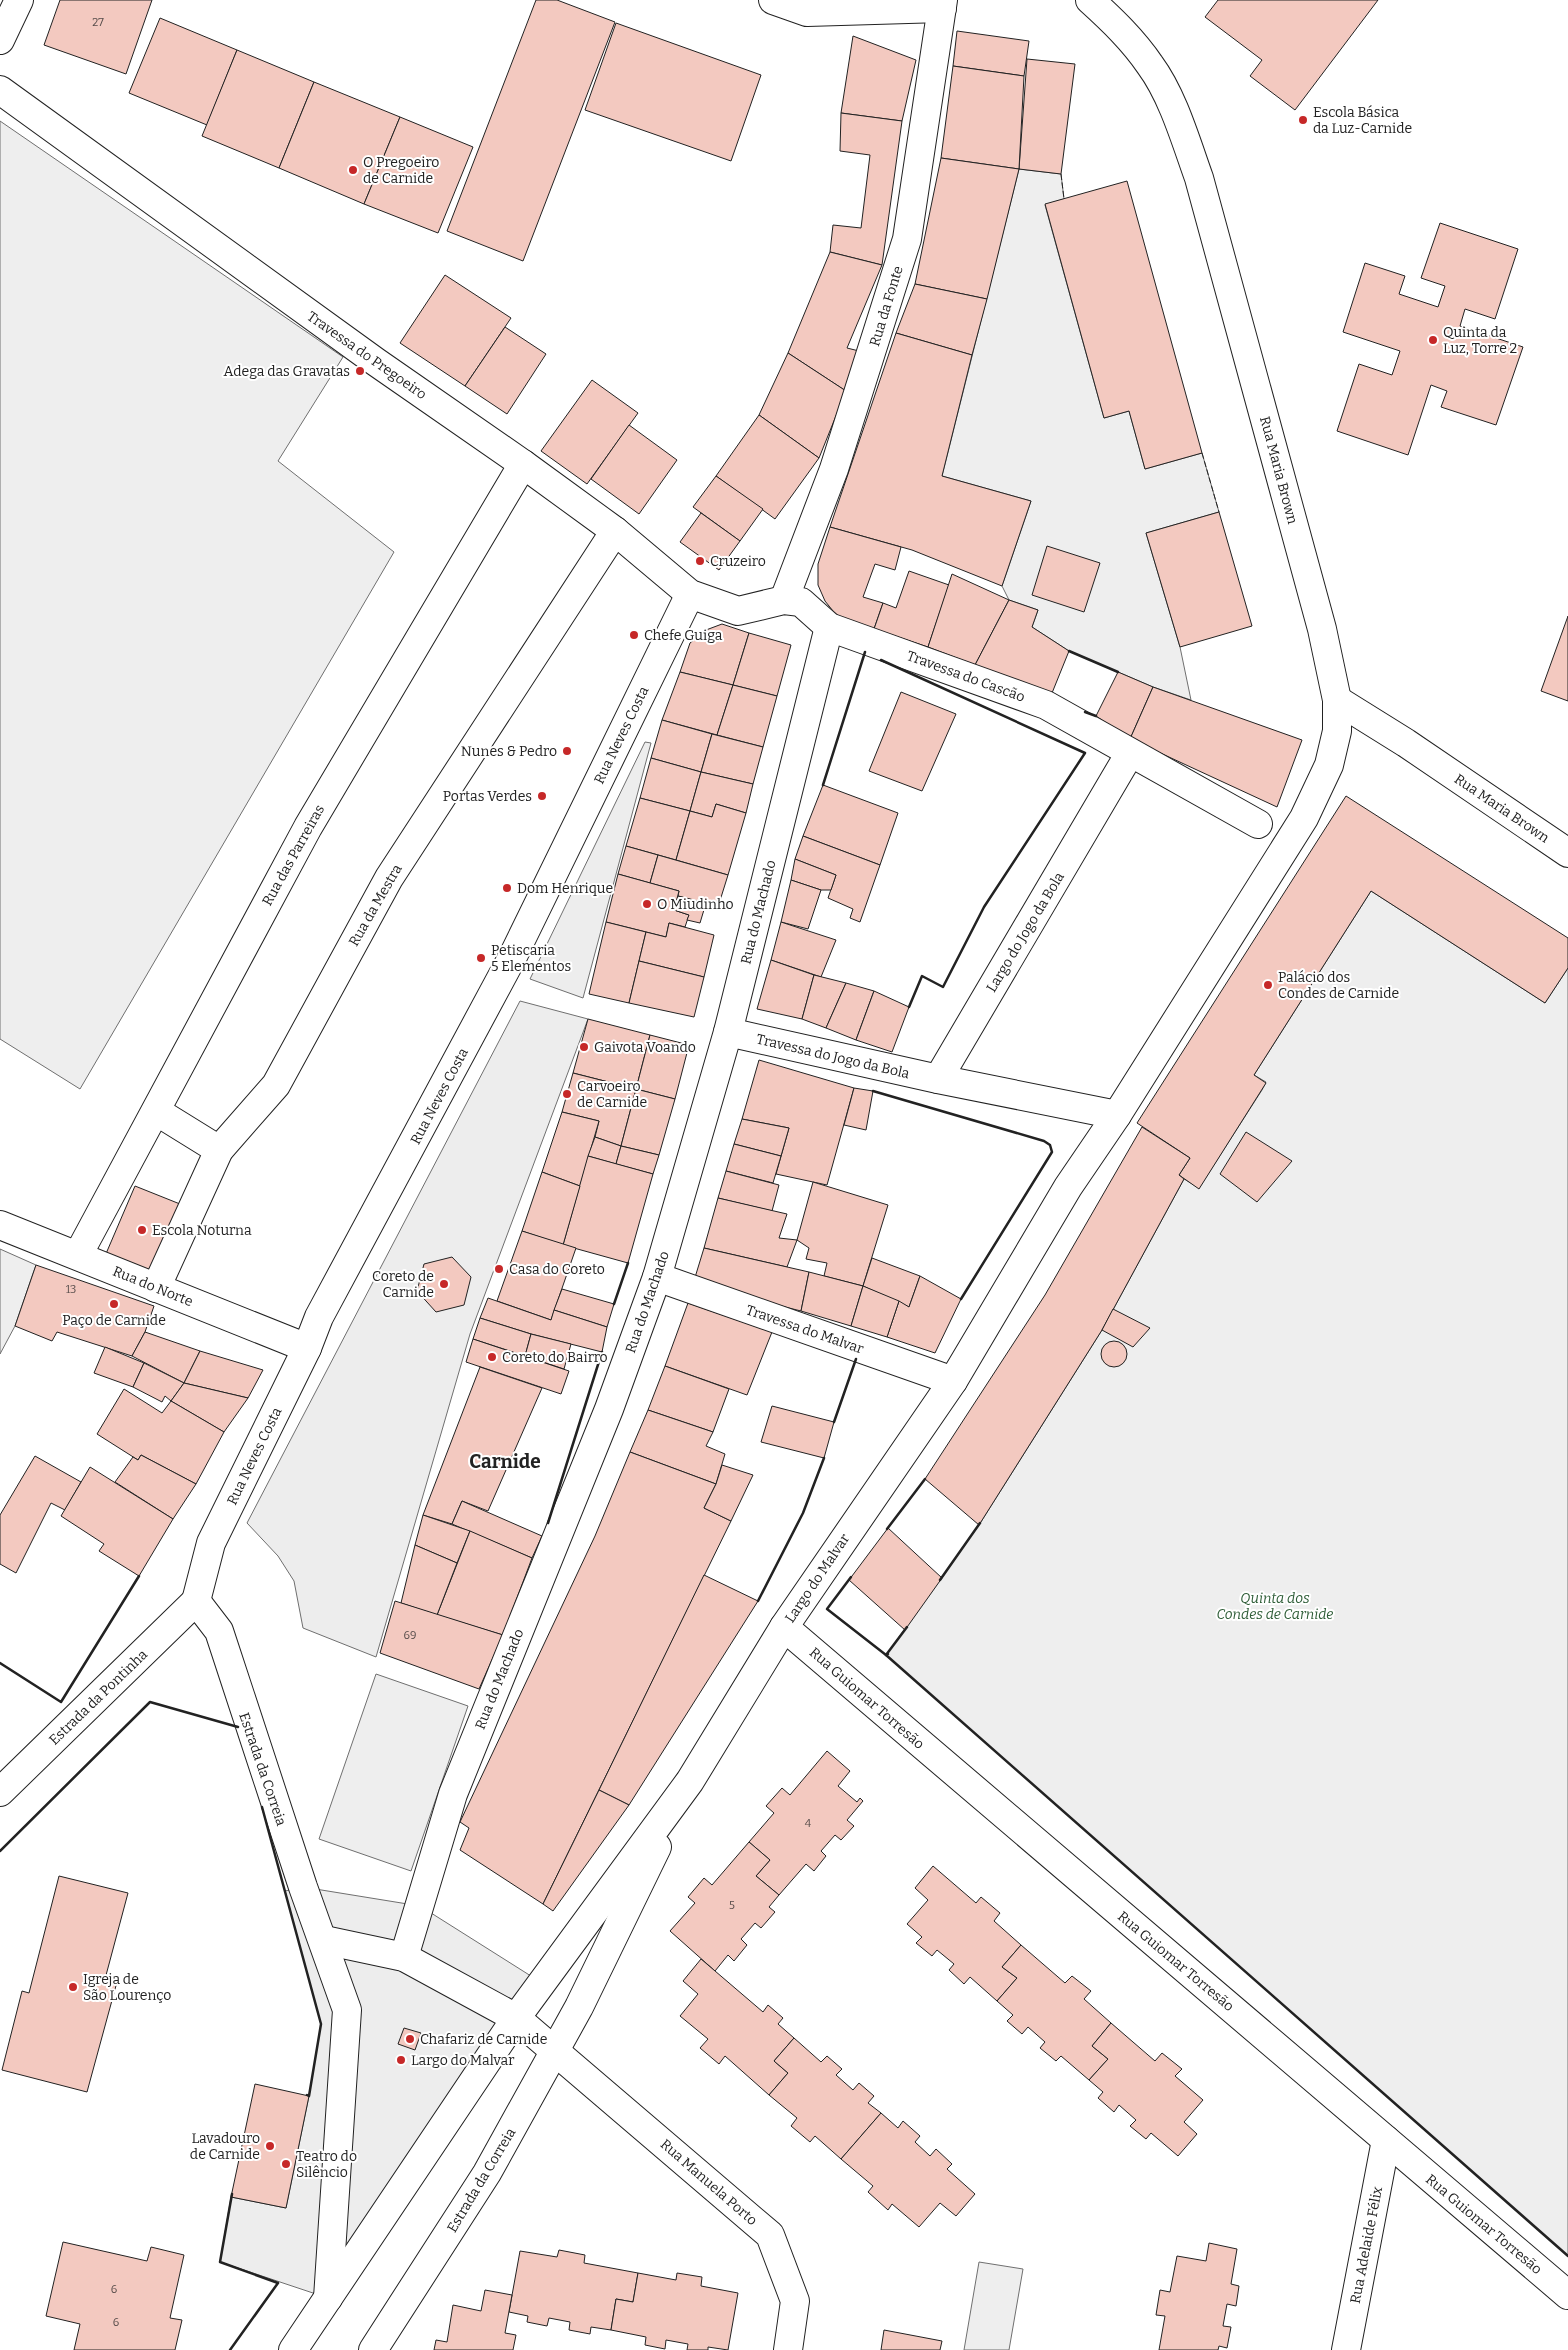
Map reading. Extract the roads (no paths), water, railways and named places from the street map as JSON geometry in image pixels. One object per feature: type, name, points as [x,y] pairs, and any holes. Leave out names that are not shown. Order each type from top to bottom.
[{"type":"street","points":[[0,40],[19,0]]},
{"type":"street","points":[[773,0],[807,12],[943,4]]},
{"type":"street","name":"Rua Maria Brown","points":[[1090,0],[1123,30],[1152,66],[1176,116],[1199,178],[1322,629],[1337,700],[1406,743],[1568,853]]},
{"type":"street","name":"Rua da Fonte","points":[[792,601],[907,239],[943,4]]},
{"type":"street","name":"Travessa do Pregoeiro","points":[[0,90],[376,362],[524,464],[615,531],[690,594],[738,611],[792,601]]},
{"type":"street","name":"Rua das Parreiras","points":[[78,1255],[308,827],[524,464]]},
{"type":"street","name":"Rua da Mestra","points":[[156,1288],[219,1150],[276,1085],[389,878],[615,531]]},
{"type":"street","name":"Rua Neves Costa","points":[[196,1601],[211,1543],[307,1348],[333,1290],[513,956],[690,594]]},
{"type":"street","name":"Travessa do Cascão","points":[[792,601],[828,627],[1046,704],[1130,753]]},
{"type":"street","name":"Rua do Machado","points":[[404,1957],[453,1794],[609,1409],[657,1277],[728,1032],[828,627]]},
{"type":"street","points":[[953,1381],[1068,1187],[1117,1115],[1304,818],[1329,765],[1337,731],[1337,700]]},
{"type":"street","points":[[1130,753],[1258,824]]},
{"type":"street","name":"Largo do Jogo da Bola","points":[[938,1079],[1130,753]]},
{"type":"street","name":"Travessa do Jogo da Bola","points":[[728,1032],[938,1079]]},
{"type":"street","points":[[938,1079],[1117,1115]]},
{"type":"street","points":[[156,1111],[219,1150]]},
{"type":"street","name":"Rua do Norte","points":[[0,1225],[307,1348]]},
{"type":"street","name":"Travessa do Malvar","points":[[657,1277],[953,1381]]},
{"type":"street","name":"Largo do Malvar","points":[[516,2018],[690,1781],[784,1627],[953,1381]]},
{"type":"street","name":"Estrada da Pontinha","points":[[0,1792],[196,1601]]},
{"type":"street","name":"Estrada da Correia","points":[[196,1601],[219,1631],[303,1887],[324,1940],[347,2010],[328,2298]]},
{"type":"street","name":"Rua Guiomar Torresão","points":[[784,1627],[1568,2295]]},
{"type":"street","name":"Largo do Malvar","points":[[556,2051],[690,1781]]},
{"type":"street","points":[[324,1940],[404,1957],[516,2018],[556,2051]]},
{"type":"street","points":[[293,2350],[516,2018]]},
{"type":"street","name":"Estrada da Correia","points":[[373,2350],[487,2173],[556,2051]]},
{"type":"street","name":"Rua Manuela Porto","points":[[556,2051],[770,2235],[795,2301],[788,2350]]},
{"type":"street","name":"Rua Adelaide Félix","points":[[1346,2350],[1386,2140]]},
{"type":"place","name":"Escola Básica da Luz-Carnide","points":[[1303,120]]},
{"type":"place","name":"O Pregoeiro de Carnide","points":[[353,170]]},
{"type":"place","name":"Quinta da Luz, Torre 2","points":[[1433,340]]},
{"type":"place","name":"Adega das Gravatas","points":[[360,371]]},
{"type":"place","name":"Cruzeiro","points":[[700,561]]},
{"type":"place","name":"Chefe Guiga","points":[[634,635]]},
{"type":"place","name":"Nunes & Pedro","points":[[567,751]]},
{"type":"place","name":"Portas Verdes","points":[[542,796]]},
{"type":"place","name":"Dom Henrique","points":[[507,888]]},
{"type":"place","name":"O Miudinho","points":[[647,904]]},
{"type":"place","name":"Petiscaria 5 Elementos","points":[[481,958]]},
{"type":"place","name":"Palácio dos Condes de Carnide","points":[[1268,985]]},
{"type":"place","name":"Gaivota Voando","points":[[584,1047]]},
{"type":"place","name":"Carvoeiro de Carnide","points":[[567,1094]]},
{"type":"place","name":"Escola Noturna","points":[[142,1230]]},
{"type":"place","name":"Casa do Coreto","points":[[499,1269]]},
{"type":"place","name":"Coreto de Carnide","points":[[444,1284]]},
{"type":"place","name":"Paço de Carnide","points":[[114,1304]]},
{"type":"place","name":"Coreto do Bairro","points":[[492,1357]]},
{"type":"place","name":"Igreja de São Lourenço","points":[[73,1987]]},
{"type":"place","name":"Chafariz de Carnide","points":[[410,2039]]},
{"type":"place","name":"Largo do Malvar","points":[[401,2060]]},
{"type":"place","name":"Lavadouro de Carnide","points":[[270,2146]]},
{"type":"place","name":"Teatro do Silêncio","points":[[286,2164]]},
{"type":"district","name":"Carnide","points":[[505,1461]]},
{"type":"park label","name":"Quinta dos Condes de Carnide","points":[[1275,1606]]}]
